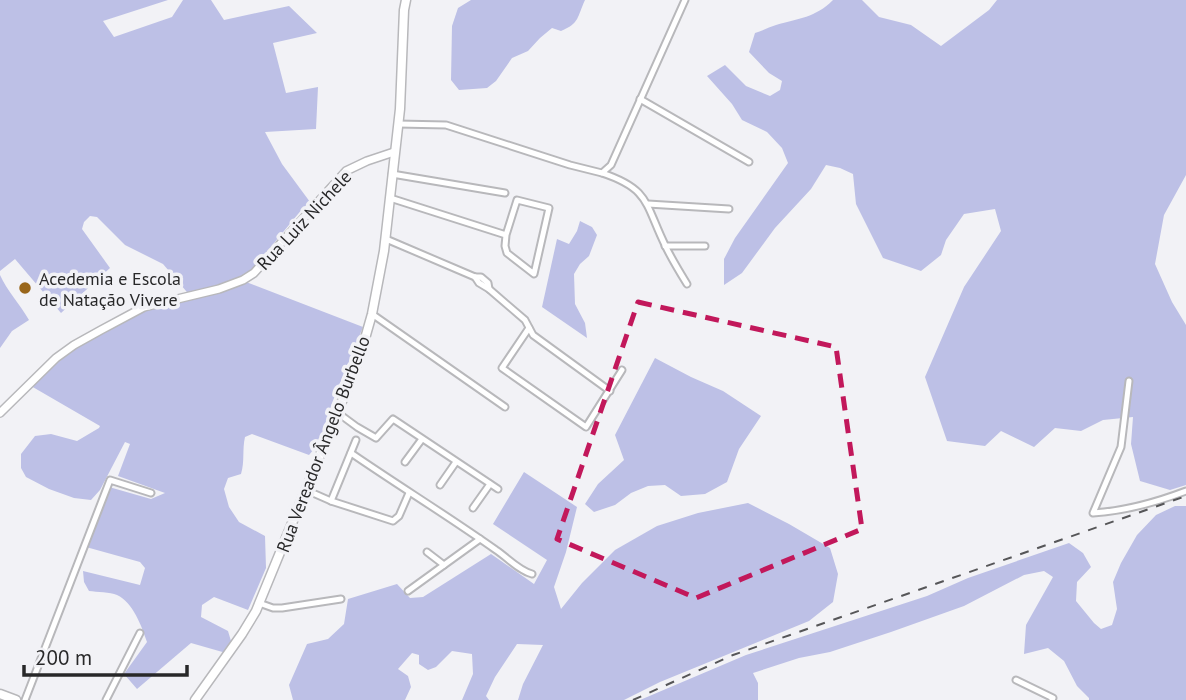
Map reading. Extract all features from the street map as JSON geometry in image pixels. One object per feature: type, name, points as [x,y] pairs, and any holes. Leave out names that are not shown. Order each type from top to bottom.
[{"type":"main road","name":"Rua Vereador Ângelo Burbello","points":[[195,700],[249,623],[259,603],[358,363],[372,314],[386,239],[402,79],[404,0]]},
{"type":"main road","points":[[0,694],[16,700]]},
{"type":"street","points":[[602,173],[611,165],[685,0]]},
{"type":"street","points":[[640,99],[750,162]]},
{"type":"street","points":[[398,124],[446,125],[621,179],[636,188],[648,204],[665,246],[687,284]]},
{"type":"street","name":"Rua Luiz Nichele","points":[[0,413],[56,358],[101,330],[144,307],[219,289],[254,273],[346,171],[394,152]]},
{"type":"street","points":[[392,174],[506,193]]},
{"type":"street","points":[[390,198],[506,235]]},
{"type":"street","points":[[517,200],[549,208],[534,274],[507,253],[506,235],[517,200]]},
{"type":"street","points":[[648,204],[729,209]]},
{"type":"street","points":[[386,239],[475,277],[525,320],[533,335],[610,391]]},
{"type":"street","points":[[665,246],[705,246]]},
{"type":"street","points":[[372,314],[505,407]]},
{"type":"street","points":[[529,328],[502,368],[586,427],[622,370]]},
{"type":"street","points":[[1129,381],[1121,447],[1093,513],[1153,502],[1186,491]]},
{"type":"street","points":[[338,413],[376,438],[393,419],[498,489]]},
{"type":"street","points":[[405,462],[422,439]]},
{"type":"street","points":[[331,501],[356,440]]},
{"type":"street","points":[[351,453],[525,572],[532,574]]},
{"type":"street","points":[[440,485],[456,462]]},
{"type":"street","points":[[25,700],[110,480],[151,493]]},
{"type":"street","points":[[474,508],[490,484]]},
{"type":"street","points":[[306,490],[393,521],[399,516],[409,493]]},
{"type":"street","points":[[408,591],[480,539]]},
{"type":"street","points":[[427,552],[444,565]]},
{"type":"street","points":[[259,603],[282,608],[341,599]]},
{"type":"street","points":[[106,700],[139,634]]},
{"type":"street","points":[[1016,680],[1053,698],[1052,700]]},
{"type":"highlighted area","points":[[638,302],[836,347],[862,529],[696,598],[557,539]]},
{"type":"shaded area","points":[[0,0],[168,0],[103,21],[114,37],[172,17],[183,0],[211,0],[224,20],[289,6],[317,33],[273,43],[286,93],[318,87],[316,129],[265,132],[282,164],[310,202],[255,266],[246,282],[363,327],[319,443],[309,455],[252,434],[245,437],[241,474],[228,478],[224,489],[229,507],[239,522],[265,536],[266,568],[248,610],[214,597],[202,605],[201,617],[228,631],[231,641],[226,653],[191,643],[137,689],[124,674],[147,642],[140,622],[123,598],[111,593],[89,591],[84,582],[83,571],[140,585],[145,568],[140,562],[86,547],[109,487],[151,499],[165,493],[118,476],[130,444],[125,442],[100,490],[91,500],[74,498],[26,477],[21,468],[21,454],[35,436],[51,434],[77,441],[100,426],[31,386],[56,362],[76,346],[147,309],[192,298],[163,264],[125,245],[97,217],[90,216],[82,229],[110,268],[61,313],[15,259],[0,271]]},
{"type":"shaded area","points":[[471,0],[585,0],[572,25],[561,31],[552,28],[528,51],[512,58],[496,81],[487,88],[459,90],[451,80],[452,26],[458,8]]},
{"type":"shaded area","points":[[833,0],[862,0],[879,17],[911,25],[941,46],[989,10],[997,0],[1186,0],[1186,175],[1164,215],[1155,264],[1186,325],[1186,485],[1170,490],[1140,481],[1131,444],[1133,417],[1103,420],[1081,431],[1055,428],[1034,447],[1001,431],[985,446],[947,441],[925,377],[964,287],[1001,231],[995,209],[964,214],[946,240],[941,255],[921,271],[883,258],[856,204],[853,174],[826,165],[811,189],[775,228],[742,273],[724,285],[724,259],[735,238],[788,163],[782,148],[767,132],[742,120],[732,104],[707,76],[725,65],[746,86],[770,96],[780,90],[782,81],[769,73],[749,52],[755,33],[813,14]]},
{"type":"shaded area","points":[[580,221],[592,227],[597,235],[589,256],[574,274],[575,304],[585,323],[587,338],[542,307],[557,239],[569,244]]},
{"type":"shaded area","points":[[0,275],[29,320],[12,331],[0,348]]},
{"type":"shaded area","points":[[655,358],[723,391],[761,416],[739,449],[727,482],[705,494],[681,496],[665,485],[648,486],[631,493],[615,505],[594,512],[585,504],[598,484],[624,460],[615,435]]},
{"type":"shaded area","points":[[524,472],[577,507],[554,587],[561,609],[615,550],[657,526],[698,513],[748,503],[830,548],[838,574],[833,602],[809,621],[660,682],[624,700],[518,700],[543,645],[517,644],[495,677],[486,696],[489,700],[462,700],[473,674],[472,654],[452,651],[436,667],[428,670],[419,664],[419,655],[412,653],[398,669],[408,676],[411,687],[405,700],[293,700],[289,685],[307,644],[328,639],[344,624],[348,599],[397,584],[410,598],[423,597],[491,554],[534,584],[547,560],[493,524]]},
{"type":"shaded area","points":[[1175,506],[1186,506],[1186,700],[1089,700],[1077,686],[1064,661],[1048,648],[1024,654],[1026,625],[1053,577],[1044,571],[1024,575],[964,606],[891,632],[753,673],[758,683],[758,700],[640,700],[746,655],[927,596],[968,578],[1069,543],[1083,553],[1091,567],[1077,582],[1076,601],[1101,629],[1112,625],[1117,609],[1113,582],[1137,535],[1156,515]]},
{"type":"railway","points":[[633,700],[733,655],[1186,496]]},
{"type":"place","name":"Acedemia e Escola de Natação Vivere","points":[[25,288]]}]
